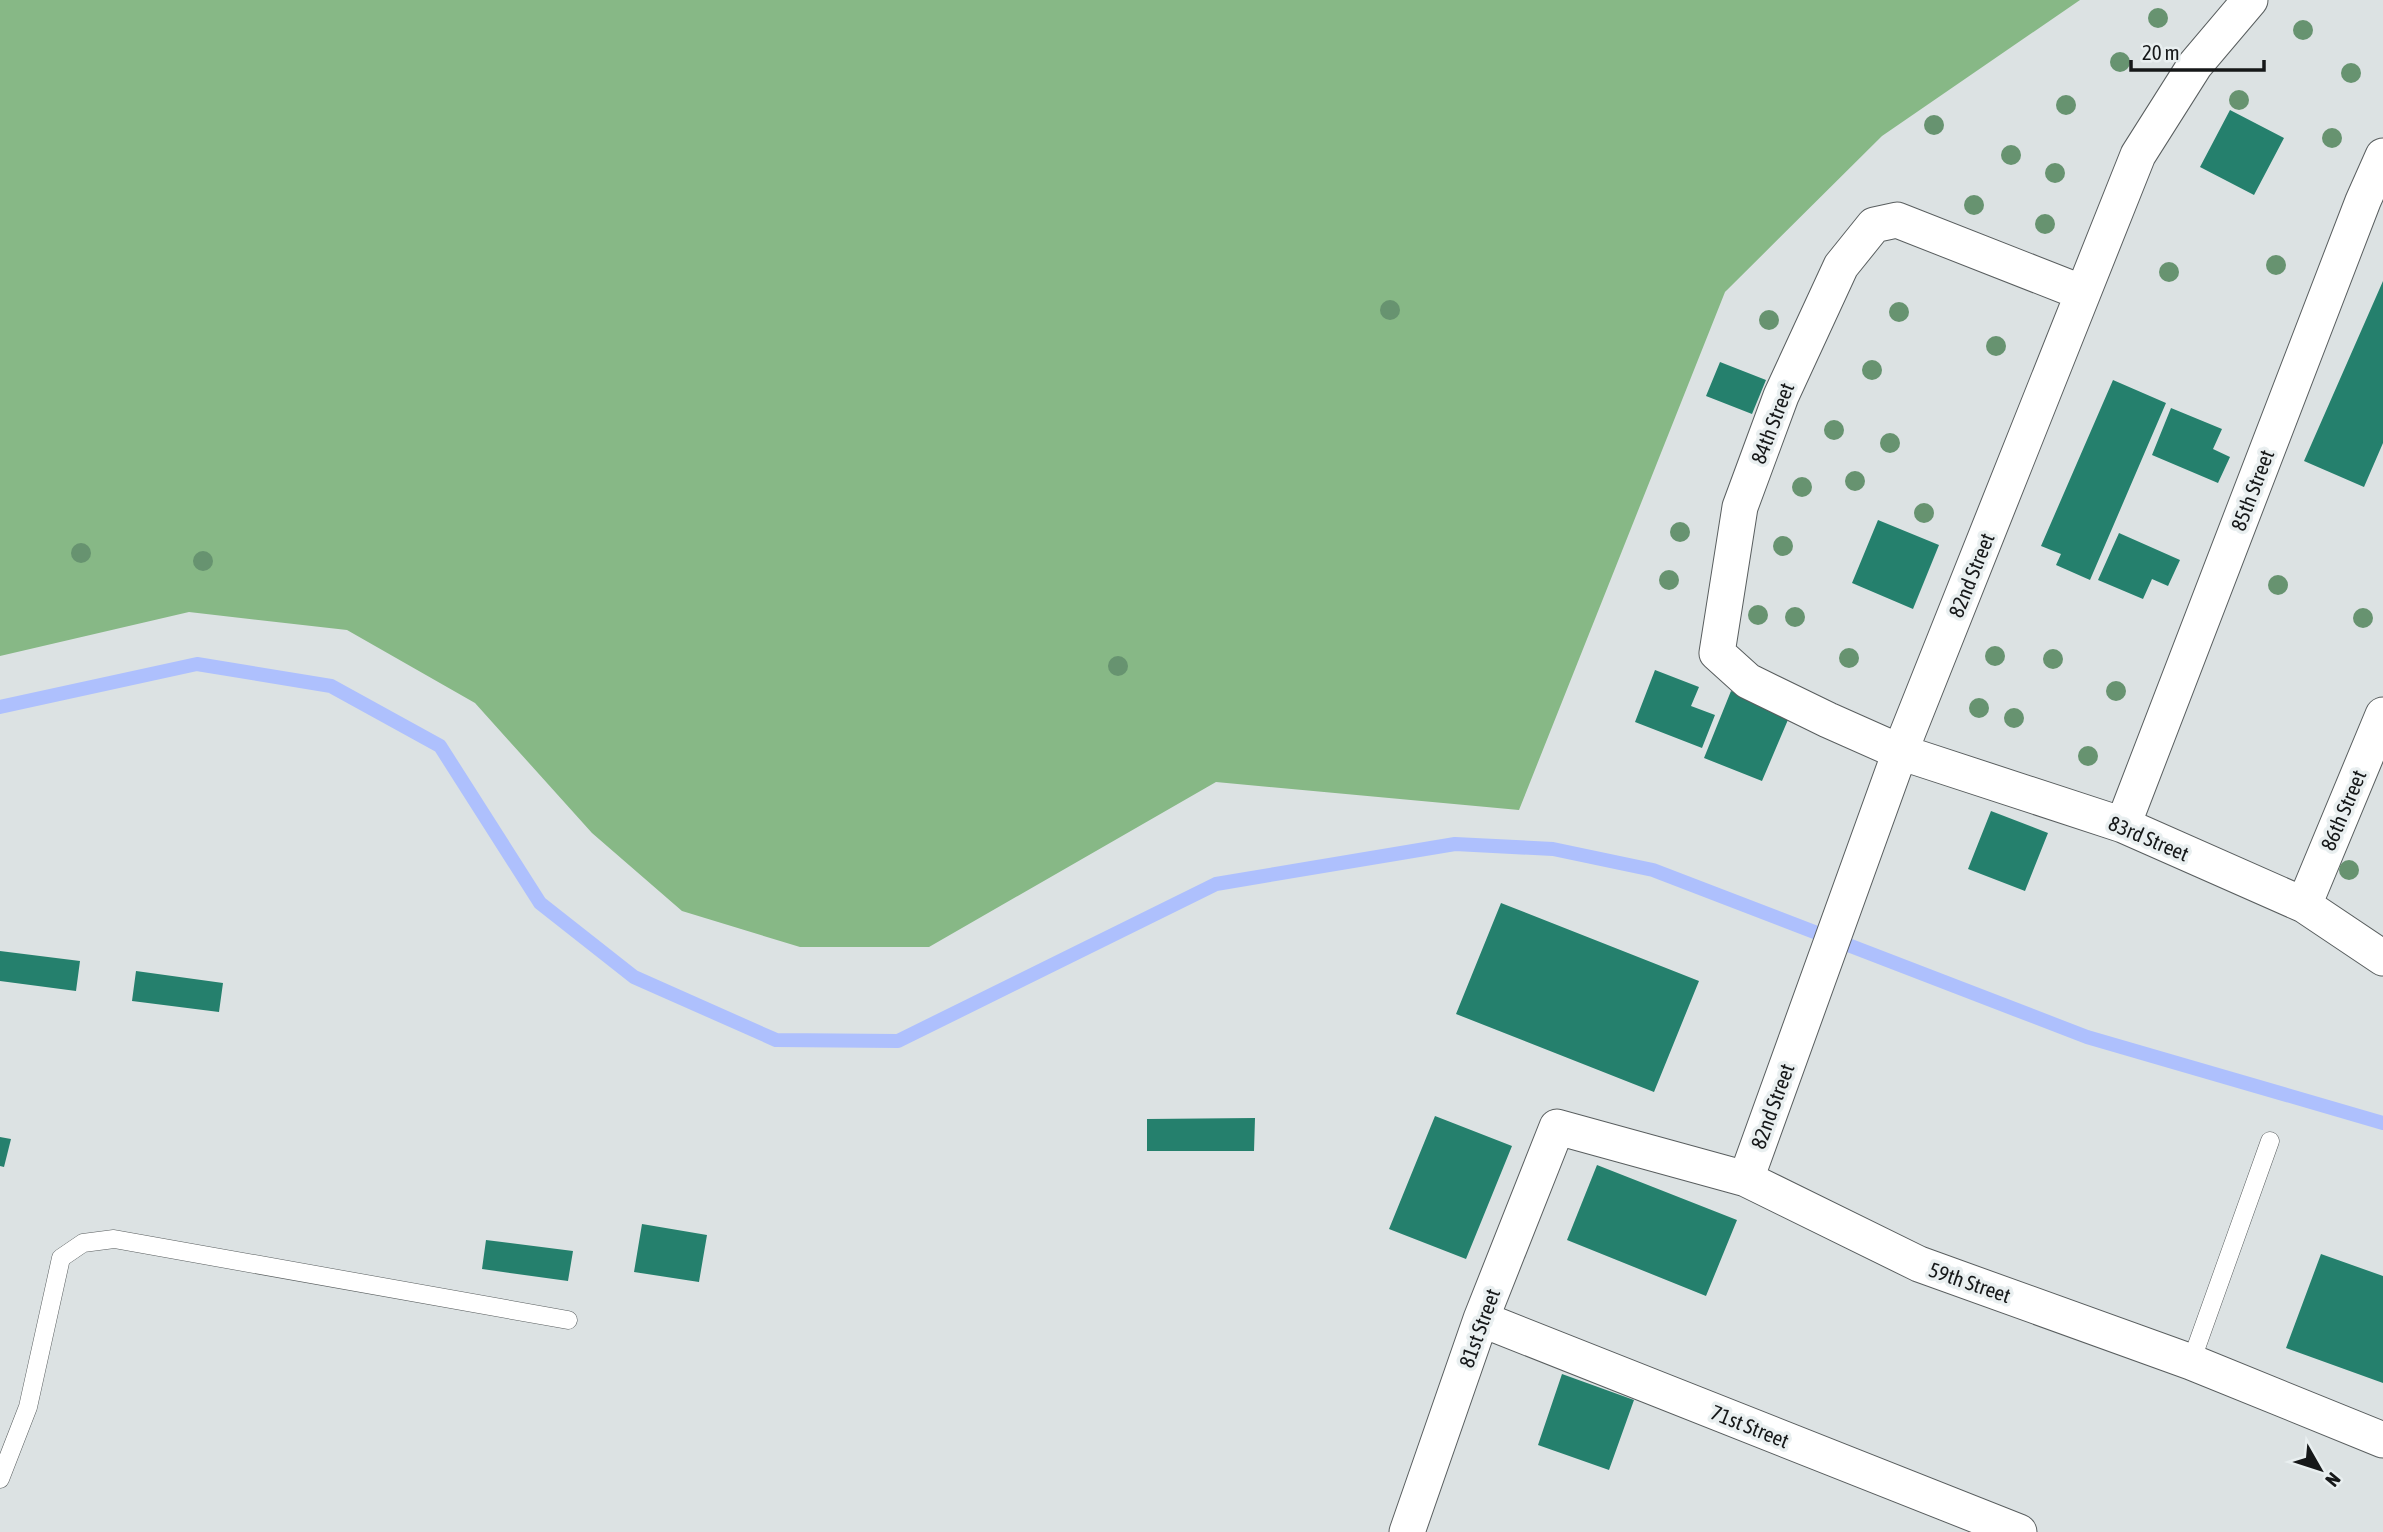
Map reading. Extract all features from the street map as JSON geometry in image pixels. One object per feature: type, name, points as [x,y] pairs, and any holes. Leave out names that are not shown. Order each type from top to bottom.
[{"type":"street","name":"82nd Street","points":[[1746,1179],[1900,752],[2138,155],[2195,65],[2250,0]]},
{"type":"street","name":"85th Street","points":[[2123,825],[2363,201],[2383,156]]},
{"type":"street","name":"84th Street","points":[[1900,752],[1748,681],[1717,653],[1740,507],[1780,396],[1841,265],[1874,225],[1897,220],[2083,293]]},
{"type":"street","name":"86th Street","points":[[2304,905],[2383,715]]},
{"type":"street","name":"83rd Street","points":[[1900,752],[2123,825],[2304,905],[2383,958]]},
{"type":"street","name":"59th Street","points":[[1557,1127],[1746,1179],[1919,1264],[2190,1362],[2383,1440]]},
{"type":"street","name":"81st Street","points":[[1419,1528],[1481,1320],[1557,1127]]},
{"type":"street","name":"71st Street","points":[[1481,1320],[2019,1532]]},
{"type":"lane","points":[[2190,1362],[2270,1142]]},
{"type":"lane","points":[[0,1479],[28,1407],[61,1258],[83,1243],[114,1239],[568,1320]]},
{"type":"green space","points":[[0,0],[2080,0],[1882,136],[1725,292],[1519,810],[1216,782],[929,947],[800,947],[682,911],[592,833],[475,703],[347,630],[189,612],[0,656]]},
{"type":"building","points":[[2230,110],[2284,138],[2254,195],[2200,167]]},
{"type":"building","points":[[2383,281],[2383,443],[2364,487],[2304,461]]},
{"type":"building","points":[[1720,362],[1766,380],[1752,414],[1706,396]]},
{"type":"building","points":[[2113,380],[2166,403],[2090,580],[2056,565],[2061,554],[2041,546]]},
{"type":"building","points":[[2171,408],[2222,429],[2213,449],[2230,457],[2218,483],[2152,455]]},
{"type":"building","points":[[1878,520],[1939,545],[1913,609],[1852,583]]},
{"type":"building","points":[[2119,533],[2180,560],[2168,586],[2152,579],[2143,599],[2098,580]]},
{"type":"building","points":[[1655,670],[1699,687],[1691,706],[1715,715],[1702,748],[1635,722]]},
{"type":"building","points":[[1731,691],[1790,715],[1762,781],[1704,758]]},
{"type":"building","points":[[1991,811],[2048,833],[2025,891],[1968,869]]},
{"type":"building","points":[[1501,903],[1699,981],[1654,1092],[1456,1014]]},
{"type":"building","points":[[0,951],[80,961],[76,991],[0,981]]},
{"type":"building","points":[[136,971],[223,983],[219,1012],[132,1001]]},
{"type":"building","points":[[1435,1116],[1512,1146],[1466,1259],[1389,1229]]},
{"type":"building","points":[[1255,1118],[1254,1151],[1147,1151],[1147,1119]]},
{"type":"building","points":[[0,1137],[11,1139],[4,1167],[0,1166]]},
{"type":"building","points":[[1597,1165],[1737,1220],[1706,1296],[1567,1240]]},
{"type":"building","points":[[642,1224],[707,1235],[699,1282],[634,1272]]},
{"type":"building","points":[[486,1240],[573,1251],[568,1281],[482,1269]]},
{"type":"building","points":[[2321,1254],[2383,1276],[2383,1383],[2286,1348]]},
{"type":"building","points":[[1562,1374],[1634,1400],[1609,1470],[1538,1445]]},
{"type":"waterway","points":[[0,707],[197,664],[331,686],[440,746],[540,903],[634,977],[776,1040],[898,1041],[1216,884],[1455,844],[1553,849],[1653,870],[2087,1037],[2383,1123]]}]
